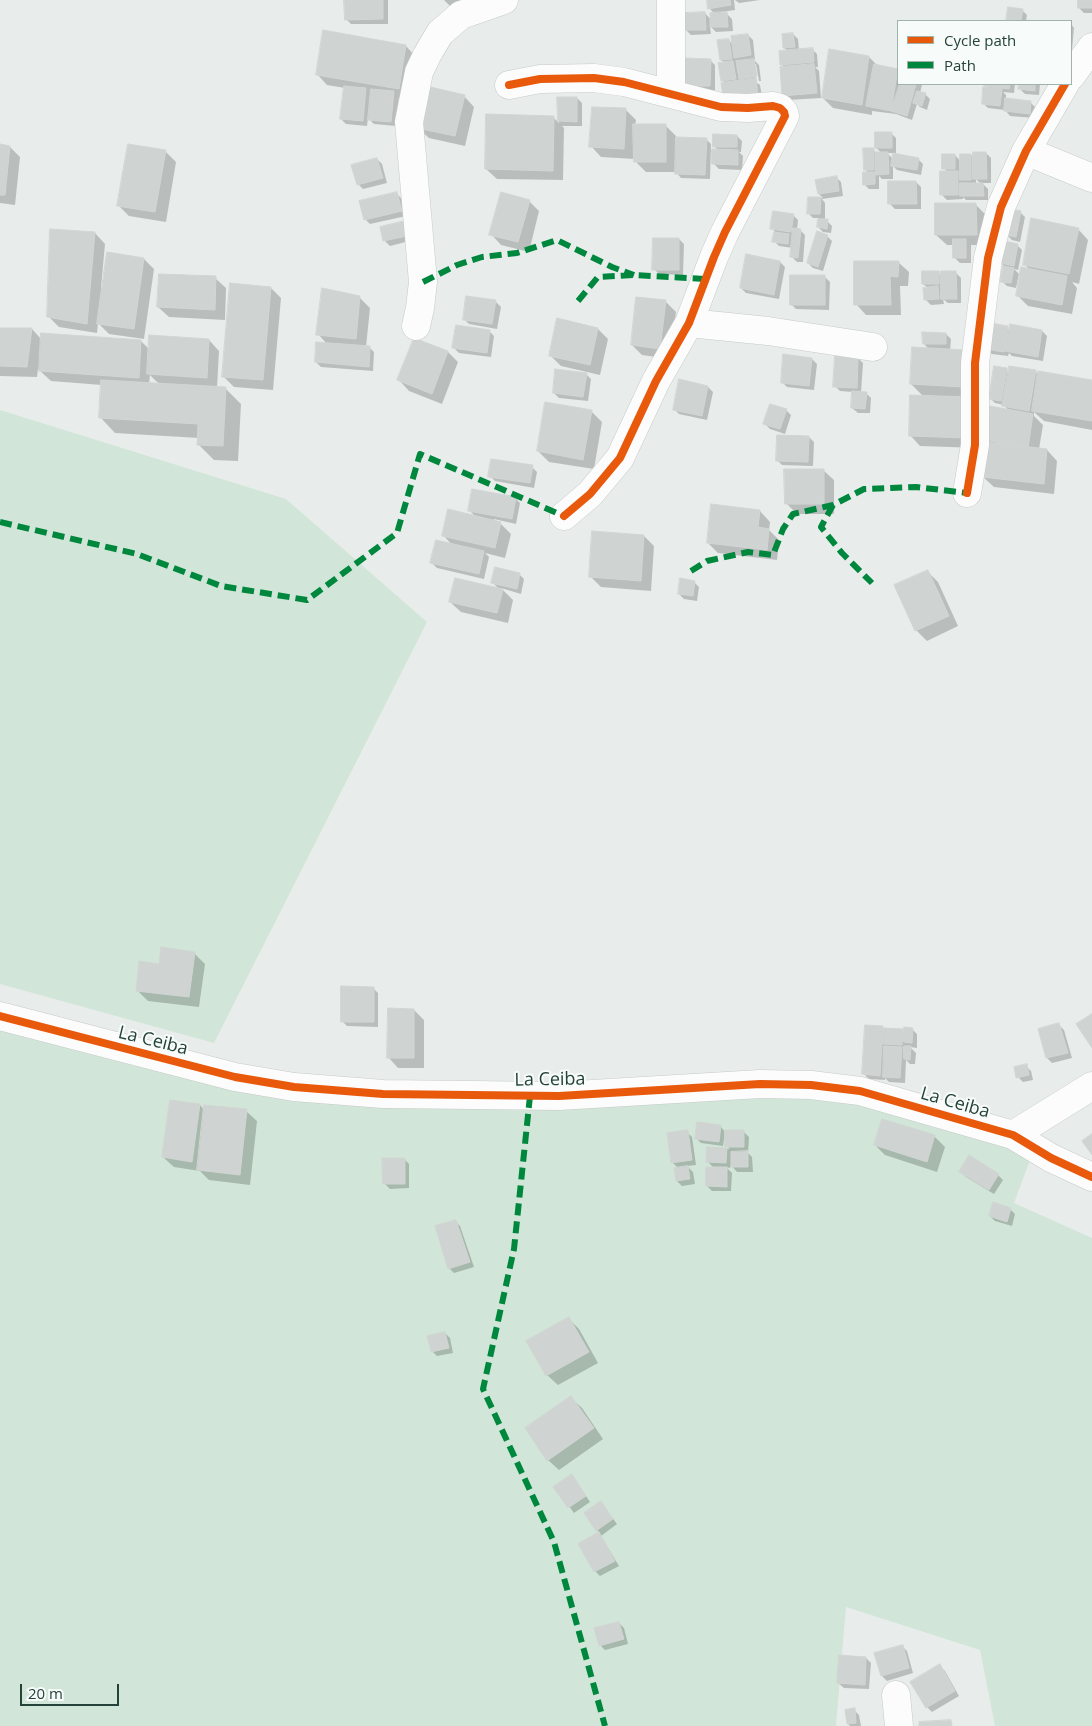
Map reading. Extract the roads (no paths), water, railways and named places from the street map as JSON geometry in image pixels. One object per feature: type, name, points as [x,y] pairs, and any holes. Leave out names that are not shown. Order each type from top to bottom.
[{"type":"street","points":[[416,326],[423,282],[409,122],[419,72],[440,33],[461,15],[504,0]]},
{"type":"street","points":[[671,0],[671,93]]},
{"type":"street","points":[[1072,75],[1092,47]]},
{"type":"street","points":[[509,85],[540,79],[594,78],[624,82],[721,107],[748,108],[773,106],[780,108],[785,116],[725,232],[689,323],[656,381],[620,458],[590,494],[564,516]]},
{"type":"street","points":[[967,492],[975,445],[975,363],[988,258],[1001,207],[1026,151],[1065,85]]},
{"type":"street","points":[[1026,151],[1092,178]]},
{"type":"street","points":[[689,323],[768,331],[873,347]]},
{"type":"street","name":"La Ceiba","points":[[0,1016],[235,1077],[294,1087],[383,1094],[530,1096],[559,1096],[760,1084],[811,1085],[860,1090],[1012,1135],[1051,1158],[1092,1176]]},
{"type":"street","points":[[1012,1135],[1092,1086]]},
{"type":"street","points":[[896,1695],[899,1726]]}]
